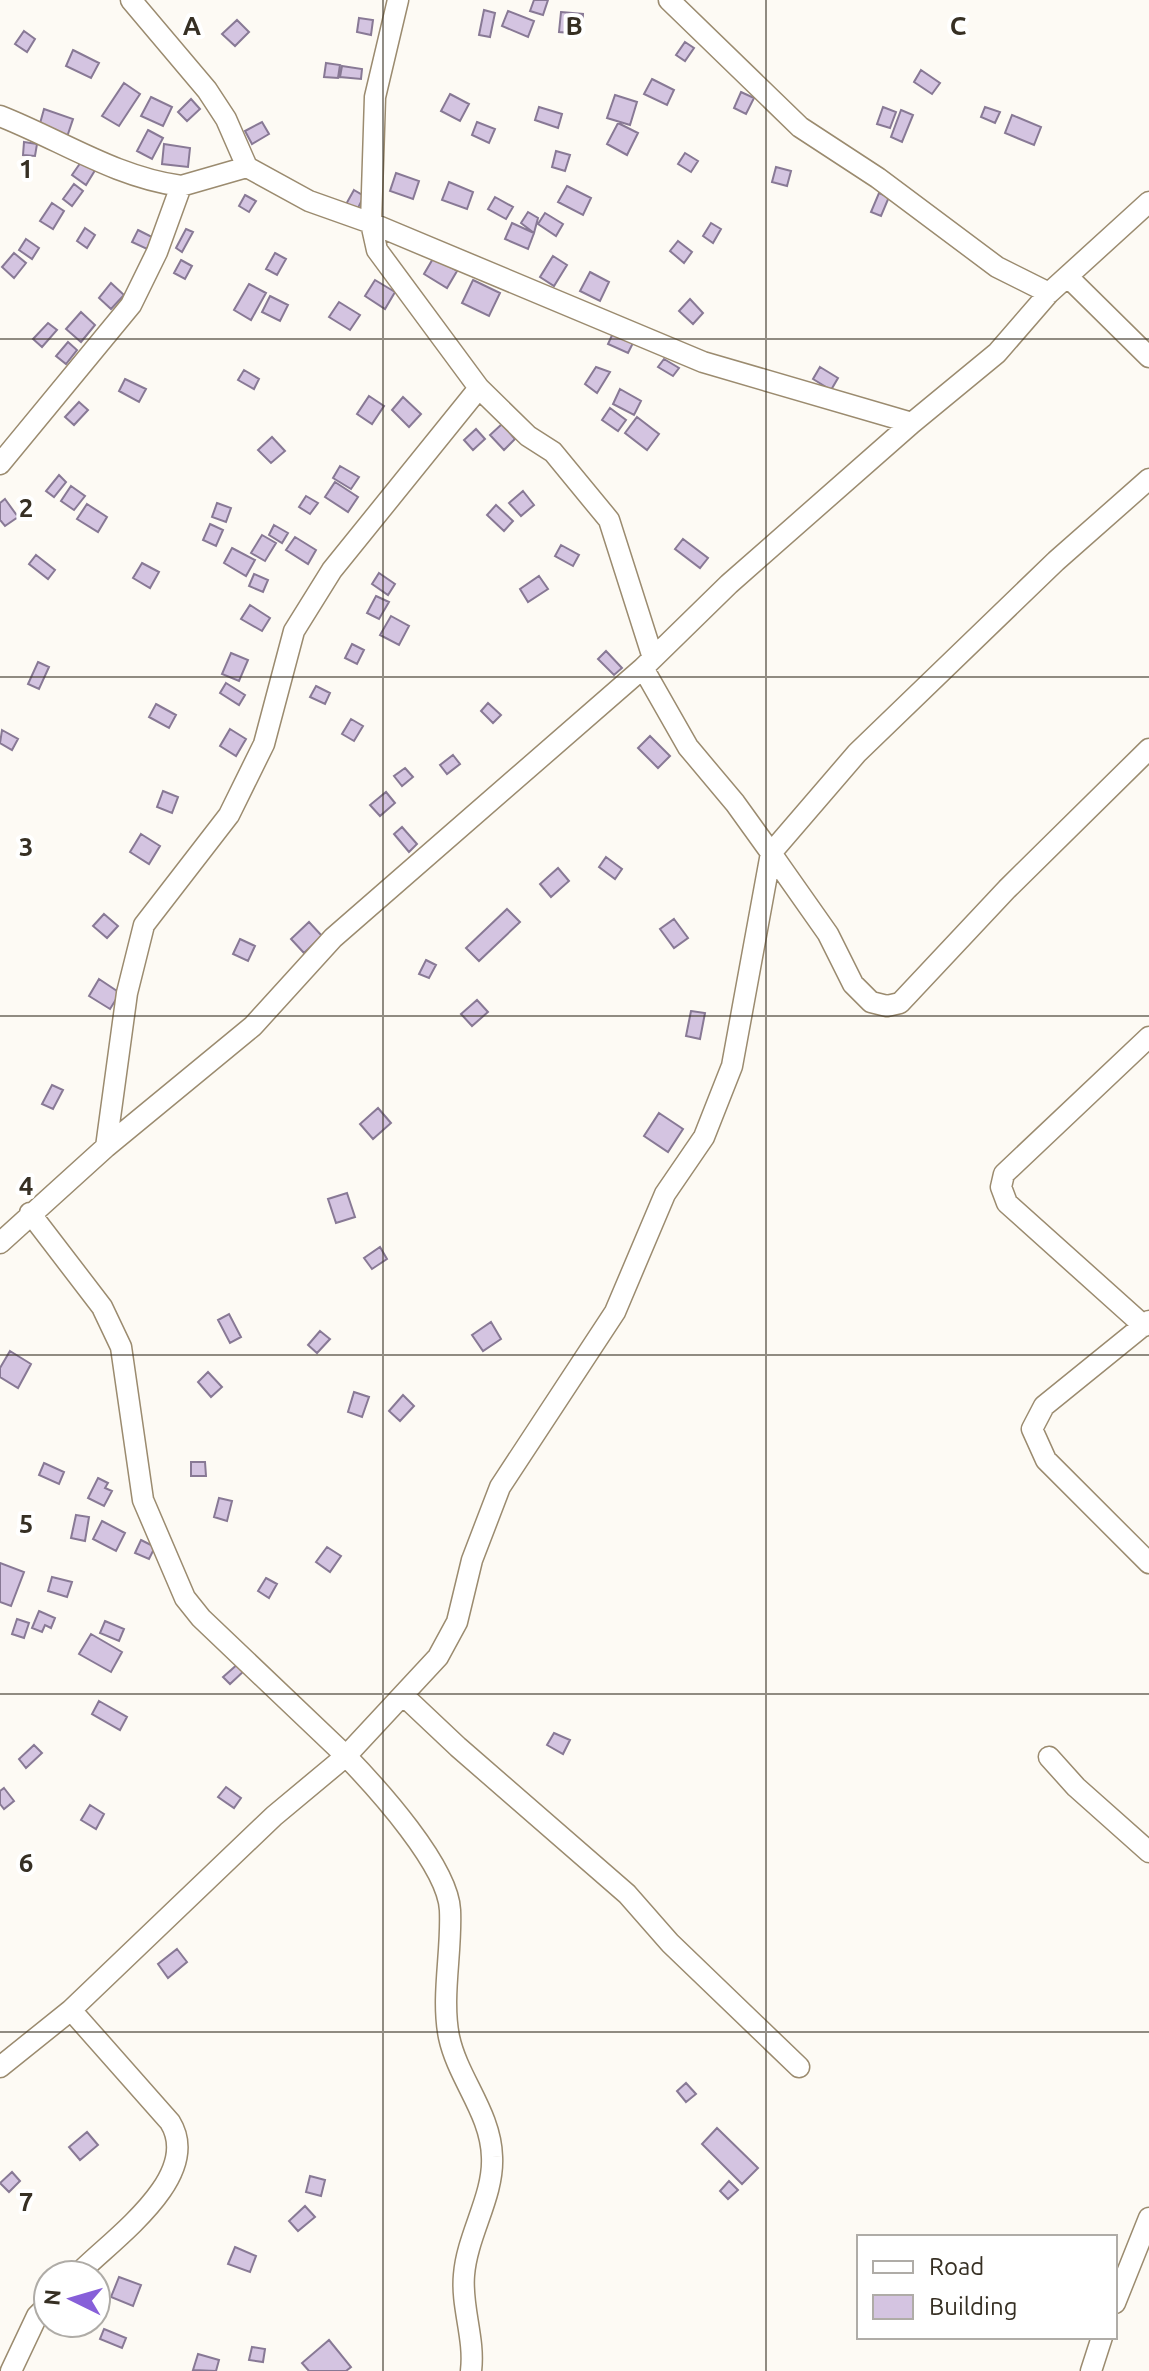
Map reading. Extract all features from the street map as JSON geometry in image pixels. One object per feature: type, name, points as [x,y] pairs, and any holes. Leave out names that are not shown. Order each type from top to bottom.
[{"type":"street","points":[[131,0],[207,90],[226,119],[247,167],[309,201],[371,223],[703,362],[912,423]]},
{"type":"street","points":[[398,0],[375,97],[371,223],[377,250],[479,388],[528,436],[553,452],[609,520],[648,663],[688,747],[735,803],[771,853],[828,934],[853,984],[871,1002],[887,1006],[900,1003],[1007,889],[1149,749]]},
{"type":"street","points":[[669,0],[800,127],[878,178],[997,267],[1049,293]]},
{"type":"street","points":[[0,116],[112,168],[154,182],[181,186],[247,167]]},
{"type":"street","points":[[0,464],[131,305],[157,252],[181,186]]},
{"type":"street","points":[[0,1243],[106,1147],[253,1026],[333,938],[648,663],[729,584],[850,482],[912,423],[997,353],[1049,293],[1149,202]]},
{"type":"street","points":[[1069,278],[1149,357]]},
{"type":"street","points":[[106,1147],[127,993],[144,925],[229,815],[264,744],[294,631],[332,570],[479,388]]},
{"type":"street","points":[[0,2067],[71,2010],[274,1816],[346,1756],[405,1697],[438,1657],[457,1622],[472,1560],[500,1487],[615,1312],[665,1194],[704,1137],[732,1066],[771,853],[857,753],[1056,561],[1149,479]]},
{"type":"street","points":[[1149,1037],[1004,1174],[1001,1187],[1007,1203],[1146,1324],[1044,1406],[1032,1429],[1046,1460],[1149,1563]]},
{"type":"street","points":[[30,1213],[102,1307],[121,1347],[143,1500],[185,1598],[201,1618],[346,1756],[396,1813],[435,1866],[450,1907],[449,2036],[459,2065],[475,2093],[492,2157],[464,2275],[472,2334],[471,2371]]},
{"type":"street","points":[[405,1697],[627,1894],[670,1943],[799,2067]]},
{"type":"street","points":[[1049,1757],[1076,1787],[1149,1852]]},
{"type":"street","points":[[71,2010],[170,2122],[179,2137],[179,2151],[169,2177],[133,2224],[95,2259]]},
{"type":"street","points":[[1117,2298],[1149,2218]]},
{"type":"street","points":[[11,2371],[32,2327]]},
{"type":"street","points":[[1091,2371],[1101,2339]]},
{"type":"building","points":[[534,0],[548,0],[543,15],[530,11]]},
{"type":"building","points":[[484,10],[495,13],[490,37],[479,35]]},
{"type":"building","points":[[508,11],[534,21],[528,37],[502,26]]},
{"type":"building","points":[[561,12],[583,14],[582,34],[559,32]]},
{"type":"building","points":[[359,18],[373,20],[371,35],[357,32]]},
{"type":"building","points":[[237,20],[249,32],[235,46],[222,34]]},
{"type":"building","points":[[24,31],[35,39],[27,52],[15,44]]},
{"type":"building","points":[[685,42],[694,48],[685,61],[676,55]]},
{"type":"building","points":[[73,50],[99,63],[91,78],[66,66]]},
{"type":"building","points":[[326,63],[340,65],[338,78],[324,77]]},
{"type":"building","points":[[342,66],[362,69],[361,79],[340,77]]},
{"type":"building","points":[[921,70],[940,83],[932,94],[914,82]]},
{"type":"building","points":[[652,79],[674,90],[667,105],[644,94]]},
{"type":"building","points":[[124,83],[140,94],[119,126],[102,116]]},
{"type":"building","points":[[741,92],[754,98],[746,114],[734,108]]},
{"type":"building","points":[[450,94],[469,104],[460,121],[441,111]]},
{"type":"building","points":[[615,95],[637,102],[630,125],[607,118]]},
{"type":"building","points":[[151,97],[172,107],[163,126],[141,116]]},
{"type":"building","points":[[191,99],[200,109],[187,121],[178,112]]},
{"type":"building","points":[[539,107],[562,114],[558,128],[535,120]]},
{"type":"building","points":[[883,107],[896,112],[890,128],[877,124]]},
{"type":"building","points":[[985,107],[1000,112],[995,123],[981,117]]},
{"type":"building","points":[[44,109],[73,119],[67,137],[39,127]]},
{"type":"building","points":[[901,110],[913,115],[902,142],[891,137]]},
{"type":"building","points":[[1012,115],[1041,127],[1034,145],[1005,133]]},
{"type":"building","points":[[262,122],[269,134],[252,144],[245,131]]},
{"type":"building","points":[[477,122],[495,129],[489,143],[472,135]]},
{"type":"building","points":[[618,123],[638,133],[627,155],[607,144]]},
{"type":"building","points":[[148,130],[163,138],[152,159],[137,151]]},
{"type":"building","points":[[24,142],[37,144],[35,156],[23,155]]},
{"type":"building","points":[[164,144],[190,148],[188,167],[162,164]]},
{"type":"building","points":[[556,151],[570,155],[565,171],[552,167]]},
{"type":"building","points":[[685,153],[698,161],[691,172],[678,164]]},
{"type":"building","points":[[83,159],[97,167],[86,185],[72,175]]},
{"type":"building","points":[[776,167],[791,171],[787,186],[772,182]]},
{"type":"building","points":[[396,173],[419,181],[413,199],[390,191]]},
{"type":"building","points":[[449,182],[473,192],[467,209],[442,200]]},
{"type":"building","points":[[74,184],[83,191],[72,206],[63,199]]},
{"type":"building","points":[[567,186],[591,198],[583,215],[558,202]]},
{"type":"building","points":[[354,190],[364,196],[356,212],[345,206]]},
{"type":"building","points":[[879,193],[889,197],[881,216],[871,212]]},
{"type":"building","points":[[245,195],[256,201],[249,212],[239,206]]},
{"type":"building","points":[[495,197],[513,207],[506,219],[488,209]]},
{"type":"building","points":[[52,203],[64,211],[53,229],[40,221]]},
{"type":"building","points":[[528,212],[538,218],[534,233],[521,223]]},
{"type":"building","points":[[545,213],[563,224],[556,236],[538,224]]},
{"type":"building","points":[[512,223],[534,233],[528,249],[505,239]]},
{"type":"building","points":[[711,223],[721,229],[713,243],[703,236]]},
{"type":"building","points":[[85,228],[95,235],[87,248],[77,241]]},
{"type":"building","points":[[186,229],[193,232],[182,252],[176,248]]},
{"type":"building","points":[[138,230],[152,237],[147,249],[132,242]]},
{"type":"building","points":[[26,239],[39,248],[32,259],[19,250]]},
{"type":"building","points":[[678,241],[692,252],[684,263],[670,251]]},
{"type":"building","points":[[14,253],[26,263],[14,278],[2,267]]},
{"type":"building","points":[[275,253],[286,259],[277,275],[266,269]]},
{"type":"building","points":[[553,256],[567,265],[554,286],[540,277]]},
{"type":"building","points":[[434,257],[457,271],[447,288],[424,274]]},
{"type":"building","points":[[181,260],[192,266],[185,279],[174,273]]},
{"type":"building","points":[[590,272],[609,282],[600,301],[580,291]]},
{"type":"building","points":[[375,280],[395,292],[385,309],[365,296]]},
{"type":"building","points":[[473,280],[500,293],[489,316],[462,303]]},
{"type":"building","points":[[111,283],[124,295],[111,309],[99,298]]},
{"type":"building","points":[[249,284],[266,293],[251,320],[234,310]]},
{"type":"building","points":[[270,296],[288,305],[280,321],[262,312]]},
{"type":"building","points":[[690,299],[703,313],[693,324],[679,311]]},
{"type":"building","points":[[339,302],[360,315],[350,330],[329,317]]},
{"type":"building","points":[[81,312],[95,325],[81,342],[66,329]]},
{"type":"building","points":[[48,323],[57,330],[42,347],[33,339]]},
{"type":"building","points":[[613,333],[633,343],[628,353],[608,344]]},
{"type":"building","points":[[68,342],[77,350],[66,364],[56,356]]},
{"type":"building","points":[[664,359],[679,368],[673,376],[658,367]]},
{"type":"building","points":[[596,367],[610,372],[597,393],[585,384]]},
{"type":"building","points":[[820,367],[838,378],[831,390],[813,379]]},
{"type":"building","points":[[244,370],[259,379],[254,389],[238,380]]},
{"type":"building","points":[[125,379],[146,389],[139,402],[119,391]]},
{"type":"building","points":[[620,389],[641,401],[634,415],[613,404]]},
{"type":"building","points":[[369,396],[384,406],[372,424],[357,414]]},
{"type":"building","points":[[403,397],[421,414],[409,427],[392,410]]},
{"type":"building","points":[[79,402],[88,410],[74,425],[65,417]]},
{"type":"building","points":[[610,408],[626,420],[618,431],[602,420]]},
{"type":"building","points":[[637,417],[659,434],[647,450],[625,433]]},
{"type":"building","points":[[502,424],[515,439],[504,450],[490,435]]},
{"type":"building","points":[[476,429],[485,439],[473,450],[464,440]]},
{"type":"building","points":[[272,437],[285,451],[271,463],[258,450]]},
{"type":"building","points":[[340,466],[359,477],[351,489],[333,478]]},
{"type":"building","points":[[59,475],[66,482],[54,497],[46,491]]},
{"type":"building","points":[[335,482],[358,497],[348,512],[325,497]]},
{"type":"building","points":[[71,486],[85,496],[74,510],[61,501]]},
{"type":"building","points":[[523,491],[534,505],[521,516],[509,503]]},
{"type":"building","points":[[306,496],[318,503],[310,514],[299,507]]},
{"type":"building","points":[[5,499],[18,517],[5,526],[0,520],[0,503]]},
{"type":"building","points":[[217,503],[231,508],[226,522],[212,517]]},
{"type":"building","points":[[87,504],[107,517],[98,532],[77,519]]},
{"type":"building","points":[[496,505],[513,521],[504,531],[487,515]]},
{"type":"building","points":[[210,524],[223,530],[216,546],[203,540]]},
{"type":"building","points":[[274,525],[288,533],[282,543],[269,535]]},
{"type":"building","points":[[262,535],[276,543],[265,561],[251,553]]},
{"type":"building","points":[[295,537],[316,550],[308,564],[286,550]]},
{"type":"building","points":[[683,539],[708,558],[700,568],[675,549]]},
{"type":"building","points":[[561,545],[579,555],[573,566],[555,556]]},
{"type":"building","points":[[232,548],[255,560],[246,576],[224,563]]},
{"type":"building","points":[[36,555],[55,570],[48,579],[29,564]]},
{"type":"building","points":[[142,563],[159,572],[150,588],[133,578]]},
{"type":"building","points":[[379,573],[395,584],[388,595],[372,584]]},
{"type":"building","points":[[254,574],[268,580],[263,592],[249,586]]},
{"type":"building","points":[[539,576],[548,589],[528,602],[520,589]]},
{"type":"building","points":[[376,596],[389,602],[379,619],[367,613]]},
{"type":"building","points":[[250,605],[270,618],[262,631],[241,619]]},
{"type":"building","points":[[391,616],[409,626],[399,645],[380,635]]},
{"type":"building","points":[[352,644],[364,650],[357,664],[345,658]]},
{"type":"building","points":[[606,651],[622,668],[614,675],[598,659]]},
{"type":"building","points":[[231,653],[248,660],[239,681],[222,674]]},
{"type":"building","points":[[38,662],[49,667],[39,689],[28,684]]},
{"type":"building","points":[[226,683],[245,695],[239,705],[220,693]]},
{"type":"building","points":[[316,686],[330,693],[325,704],[310,697]]},
{"type":"building","points":[[488,703],[501,715],[493,723],[481,711]]},
{"type":"building","points":[[156,704],[176,715],[169,728],[149,717]]},
{"type":"building","points":[[351,719],[363,726],[354,741],[342,734]]},
{"type":"building","points":[[230,729],[246,739],[236,756],[220,746]]},
{"type":"building","points":[[2,730],[18,739],[12,750],[0,743]]},
{"type":"building","points":[[650,736],[670,756],[658,768],[638,748]]},
{"type":"building","points":[[453,755],[460,764],[447,774],[440,765]]},
{"type":"building","points":[[405,768],[413,777],[402,786],[394,776]]},
{"type":"building","points":[[163,791],[178,797],[172,813],[157,807]]},
{"type":"building","points":[[386,792],[395,803],[380,816],[370,805]]},
{"type":"building","points":[[402,827],[417,844],[409,852],[394,834]]},
{"type":"building","points":[[141,834],[160,846],[149,864],[130,852]]},
{"type":"building","points":[[606,857],[622,869],[615,879],[599,867]]},
{"type":"building","points":[[558,868],[569,881],[551,897],[540,884]]},
{"type":"building","points":[[507,909],[520,922],[479,961],[466,948]]},
{"type":"building","points":[[104,914],[118,926],[107,938],[93,926]]},
{"type":"building","points":[[674,919],[688,938],[674,948],[660,929]]},
{"type":"building","points":[[309,922],[322,936],[304,953],[291,939]]},
{"type":"building","points":[[240,939],[255,946],[248,961],[233,954]]},
{"type":"building","points":[[426,960],[436,965],[429,978],[419,974]]},
{"type":"building","points":[[99,979],[120,993],[110,1009],[89,996]]},
{"type":"building","points":[[477,1000],[488,1012],[472,1026],[461,1014]]},
{"type":"building","points":[[691,1011],[705,1013],[700,1039],[686,1036]]},
{"type":"building","points":[[52,1085],[63,1090],[53,1109],[42,1104]]},
{"type":"building","points":[[378,1108],[391,1123],[373,1139],[360,1124]]},
{"type":"building","points":[[659,1113],[683,1129],[668,1152],[644,1136]]},
{"type":"building","points":[[347,1193],[355,1217],[336,1223],[328,1199]]},
{"type":"building","points":[[380,1247],[387,1259],[372,1269],[364,1258]]},
{"type":"building","points":[[229,1314],[241,1337],[230,1343],[218,1320]]},
{"type":"building","points":[[491,1322],[501,1339],[483,1351],[472,1335]]},
{"type":"building","points":[[320,1331],[330,1339],[317,1353],[308,1345]]},
{"type":"building","points":[[10,1351],[31,1364],[18,1388],[0,1377],[0,1368]]},
{"type":"building","points":[[208,1372],[222,1387],[211,1397],[198,1382]]},
{"type":"building","points":[[354,1392],[369,1397],[362,1417],[348,1412]]},
{"type":"building","points":[[403,1395],[414,1406],[400,1421],[389,1411]]},
{"type":"building","points":[[191,1462],[205,1462],[206,1476],[191,1476]]},
{"type":"building","points":[[44,1463],[64,1472],[59,1484],[39,1475]]},
{"type":"building","points":[[98,1478],[108,1483],[105,1488],[112,1491],[104,1506],[88,1498]]},
{"type":"building","points":[[219,1498],[232,1501],[227,1521],[214,1517]]},
{"type":"building","points":[[76,1515],[89,1517],[85,1541],[71,1538]]},
{"type":"building","points":[[102,1521],[125,1533],[116,1551],[93,1539]]},
{"type":"building","points":[[141,1540],[155,1547],[149,1559],[135,1553]]},
{"type":"building","points":[[327,1547],[341,1556],[330,1572],[316,1562]]},
{"type":"building","points":[[0,1563],[24,1572],[11,1606],[0,1602]]},
{"type":"building","points":[[52,1577],[72,1582],[67,1597],[48,1591]]},
{"type":"building","points":[[266,1578],[277,1584],[269,1598],[258,1591]]},
{"type":"building","points":[[39,1611],[55,1618],[51,1628],[45,1625],[42,1632],[32,1628]]},
{"type":"building","points":[[17,1619],[29,1623],[24,1638],[12,1634]]},
{"type":"building","points":[[105,1621],[124,1629],[119,1641],[100,1633]]},
{"type":"building","points":[[91,1634],[122,1652],[111,1672],[79,1654]]},
{"type":"building","points":[[239,1663],[245,1670],[230,1684],[223,1677]]},
{"type":"building","points":[[99,1701],[127,1717],[120,1730],[92,1714]]},
{"type":"building","points":[[554,1733],[570,1740],[563,1754],[547,1745]]},
{"type":"building","points":[[34,1745],[42,1753],[26,1768],[19,1759]]},
{"type":"building","points":[[226,1787],[241,1798],[234,1808],[218,1797]]},
{"type":"building","points":[[4,1788],[14,1801],[4,1809],[0,1804],[0,1791]]},
{"type":"building","points":[[90,1805],[104,1814],[96,1829],[81,1820]]},
{"type":"building","points":[[177,1949],[187,1962],[168,1978],[158,1964]]},
{"type":"building","points":[[686,2083],[696,2094],[686,2102],[677,2091]]},
{"type":"building","points":[[717,2128],[758,2168],[742,2184],[702,2144]]},
{"type":"building","points":[[87,2132],[98,2145],[80,2160],[69,2147]]},
{"type":"building","points":[[12,2172],[20,2181],[9,2192],[0,2183]]},
{"type":"building","points":[[310,2176],[325,2180],[321,2196],[306,2192]]},
{"type":"building","points":[[729,2181],[738,2190],[728,2199],[720,2191]]},
{"type":"building","points":[[305,2206],[315,2217],[298,2231],[289,2221]]},
{"type":"building","points":[[235,2247],[256,2256],[250,2272],[228,2264]]},
{"type":"building","points":[[119,2277],[141,2285],[133,2306],[112,2297]]},
{"type":"building","points":[[112,2332],[126,2338],[122,2348],[100,2339],[112,2339]]},
{"type":"building","points":[[329,2340],[351,2367],[346,2371],[309,2371],[302,2363]]},
{"type":"building","points":[[252,2347],[265,2349],[263,2362],[249,2360]]},
{"type":"building","points":[[198,2354],[219,2360],[216,2371],[193,2370]]}]
